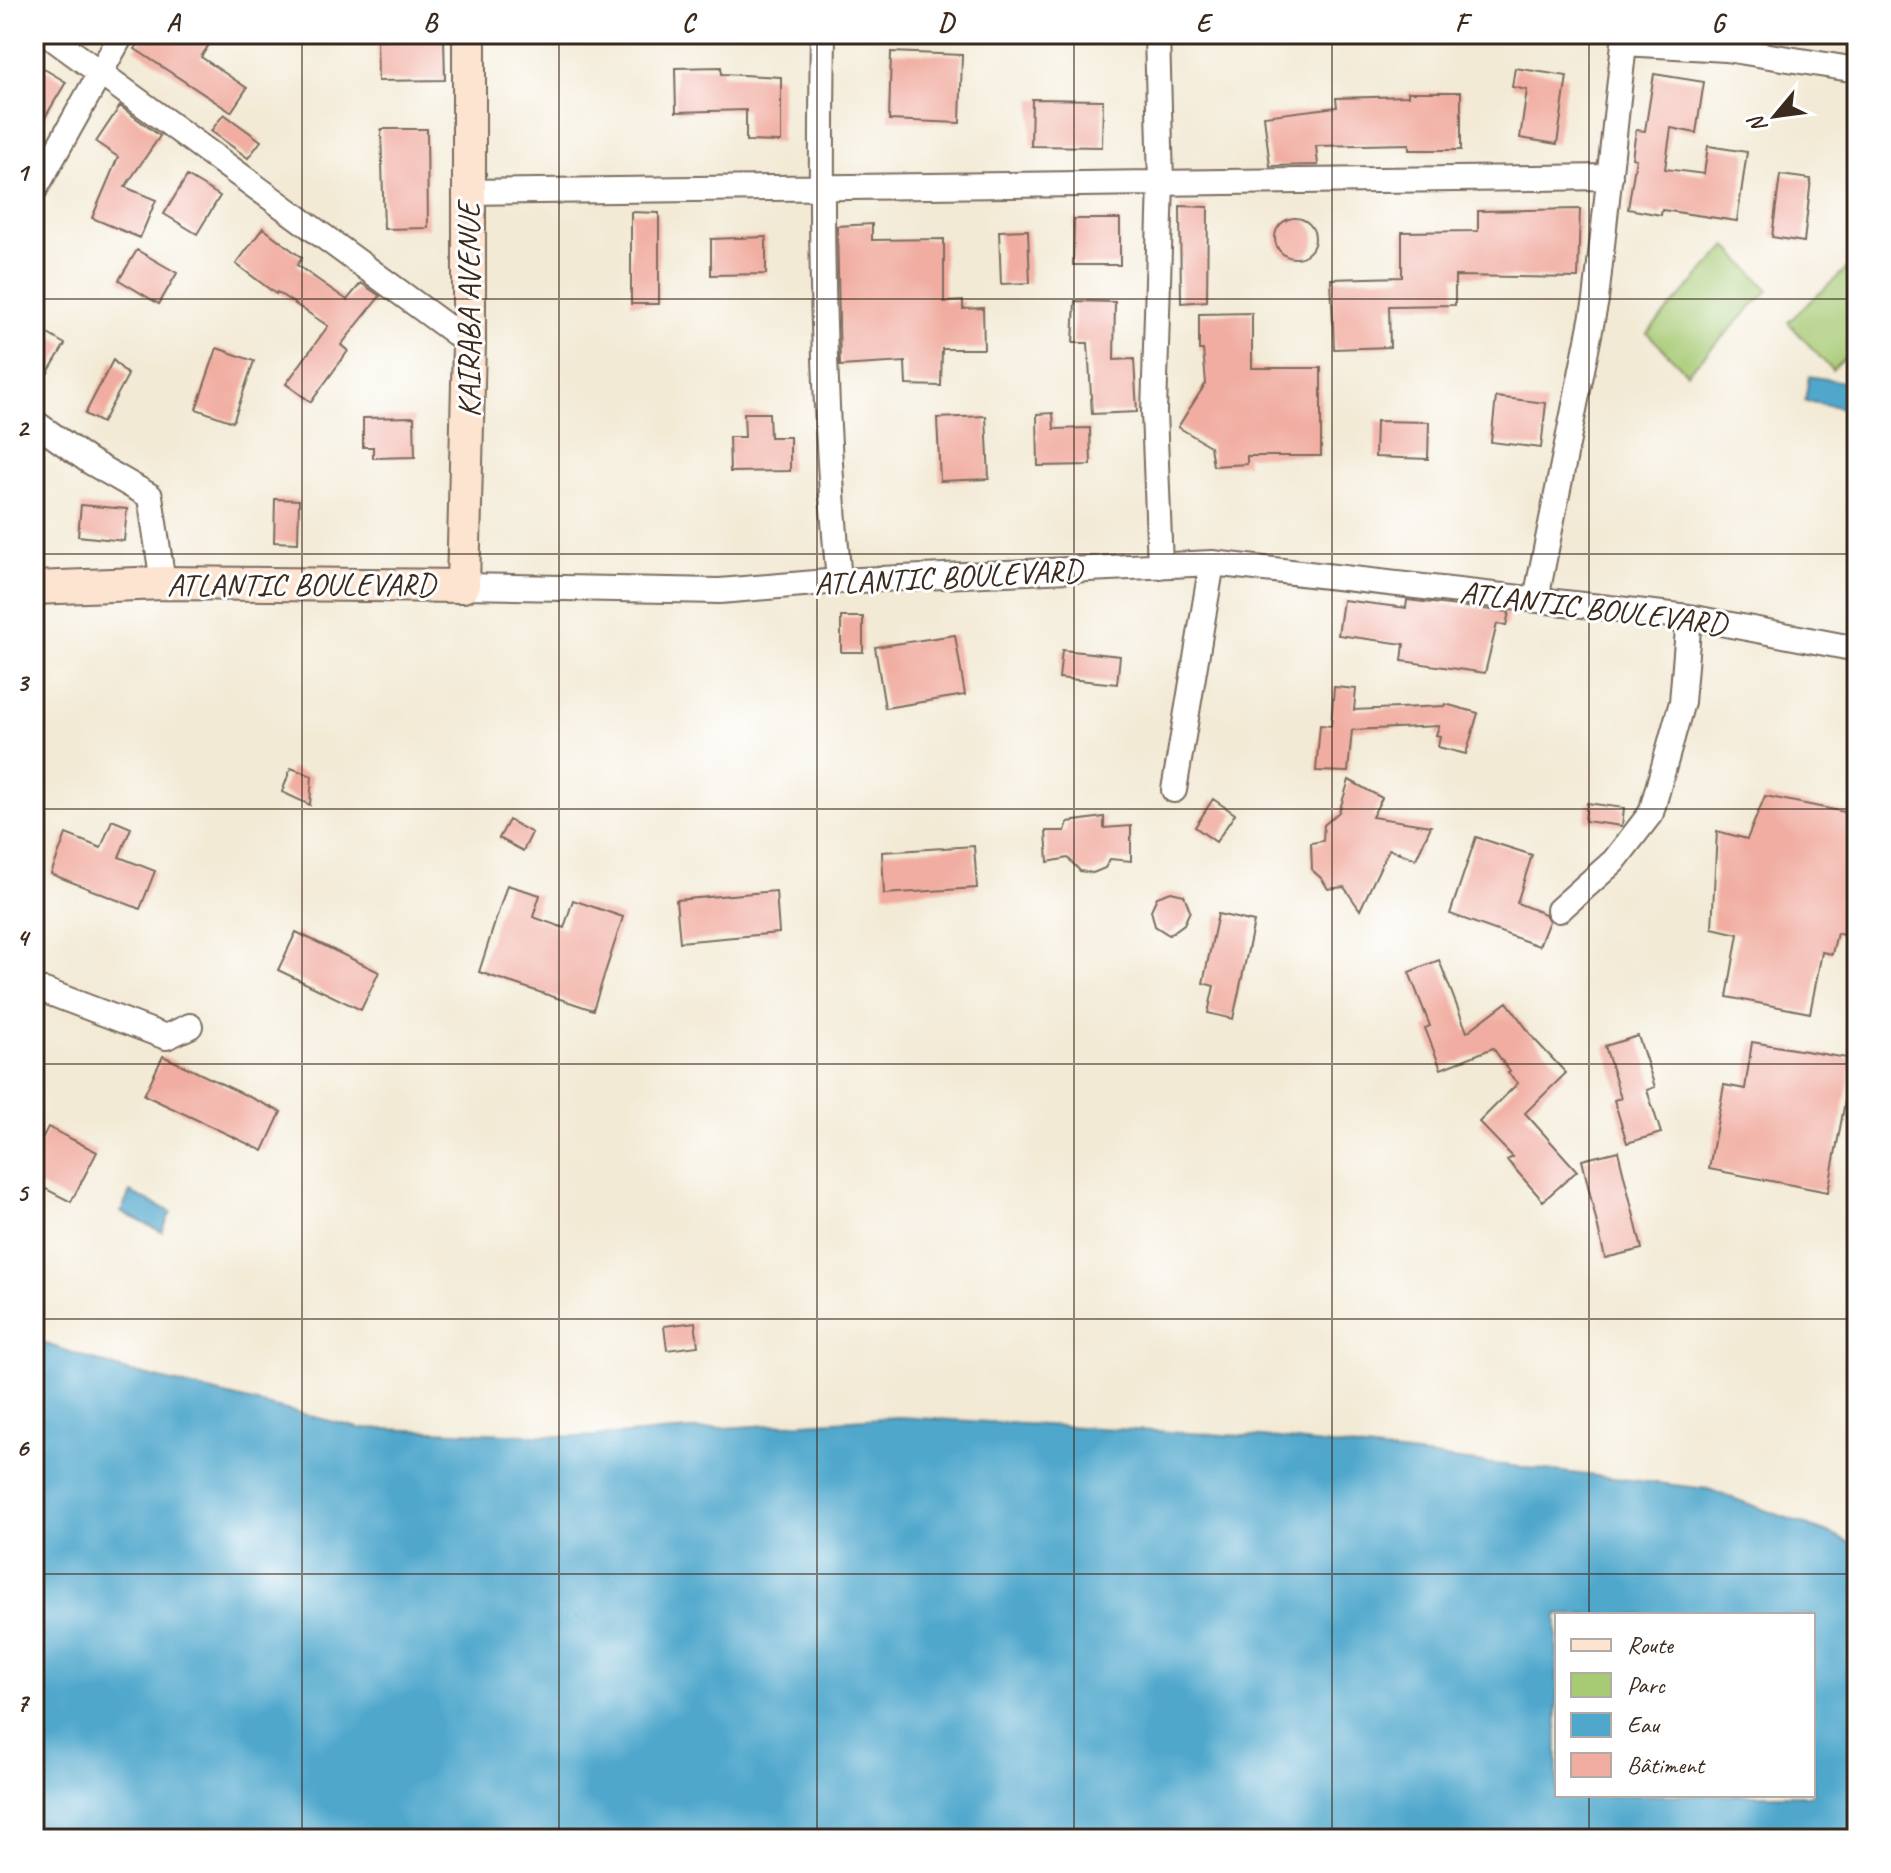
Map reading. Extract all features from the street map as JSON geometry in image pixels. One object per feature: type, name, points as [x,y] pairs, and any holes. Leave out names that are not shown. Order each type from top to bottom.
[{"type":"street","points":[[47,34],[469,343]]},
{"type":"street","points":[[34,191],[122,34]]},
{"type":"street","name":"KAIRABA AVENUE","points":[[463,586],[469,343],[469,34]]},
{"type":"street","points":[[823,34],[821,187],[831,494],[839,581]]},
{"type":"street","points":[[1157,34],[1161,183],[1154,412],[1160,566]]},
{"type":"street","points":[[1536,599],[1596,300],[1625,39],[1726,49],[1857,70]]},
{"type":"street","points":[[468,192],[1610,177]]},
{"type":"street","points":[[34,422],[89,461],[150,496],[163,583]]},
{"type":"street","points":[[1174,790],[1212,563]]},
{"type":"street","name":"ATLANTIC BOULEVARD","points":[[34,588],[163,583],[720,591],[839,581],[1212,563],[1689,617],[1857,649]]},
{"type":"street","points":[[1559,910],[1614,861],[1651,813],[1682,702],[1689,617]]},
{"type":"street","points":[[45,991],[166,1037],[190,1026]]},
{"type":"green space","points":[[1727,246],[1769,290],[1687,373],[1647,333]]},
{"type":"green space","points":[[1857,259],[1857,348],[1832,370],[1788,322]]},
{"type":"water","points":[[1809,376],[1857,384],[1857,410],[1805,401]]},
{"type":"water","points":[[130,1192],[171,1212],[162,1232],[121,1212]]},
{"type":"water","points":[[34,1340],[124,1370],[359,1428],[580,1437],[898,1417],[1262,1437],[1708,1489],[1833,1535],[1857,1547],[1857,1839],[34,1839]]},
{"type":"building","points":[[145,34],[161,34],[173,42],[179,34],[216,34],[201,57],[247,88],[231,112],[135,49]]},
{"type":"building","points":[[444,37],[445,80],[378,81],[377,40]]},
{"type":"building","points":[[891,52],[962,55],[960,123],[889,120]]},
{"type":"building","points":[[34,63],[66,82],[34,136]]},
{"type":"building","points":[[721,67],[722,74],[781,77],[781,142],[746,141],[746,110],[676,112],[675,68]]},
{"type":"building","points":[[1515,68],[1567,76],[1557,144],[1520,138],[1527,90],[1512,87]]},
{"type":"building","points":[[1654,74],[1704,82],[1696,133],[1671,128],[1665,169],[1704,174],[1708,146],[1747,152],[1737,221],[1662,210],[1661,215],[1628,209],[1636,159],[1632,158],[1636,130],[1645,131]]},
{"type":"building","points":[[1408,92],[1461,92],[1461,150],[1409,150],[1409,144],[1316,146],[1318,165],[1270,166],[1264,116],[1337,107],[1336,98],[1408,96]]},
{"type":"building","points":[[1032,99],[1103,100],[1102,147],[1031,146]]},
{"type":"building","points":[[120,106],[160,136],[125,187],[156,200],[140,238],[92,218],[118,157],[96,142]]},
{"type":"building","points":[[224,114],[261,141],[248,158],[211,131]]},
{"type":"building","points":[[381,129],[427,129],[428,228],[384,229]]},
{"type":"building","points":[[1780,175],[1811,179],[1804,242],[1772,237]]},
{"type":"building","points":[[187,176],[220,196],[197,234],[164,214]]},
{"type":"building","points":[[1180,206],[1208,207],[1207,301],[1181,303]]},
{"type":"building","points":[[1580,209],[1578,278],[1455,276],[1455,305],[1389,306],[1390,347],[1334,349],[1331,279],[1402,277],[1402,232],[1478,231],[1478,211]]},
{"type":"building","points":[[631,212],[659,213],[659,304],[631,304]]},
{"type":"building","points":[[1295,218],[1309,224],[1315,238],[1309,252],[1295,258],[1281,252],[1275,238],[1281,224]]},
{"type":"building","points":[[1074,219],[1120,219],[1120,265],[1073,265]]},
{"type":"building","points":[[872,224],[872,240],[944,239],[944,302],[963,301],[963,309],[983,308],[984,349],[942,349],[941,386],[906,385],[905,362],[840,366],[837,226]]},
{"type":"building","points":[[263,228],[302,258],[297,265],[347,300],[361,283],[380,296],[341,345],[348,351],[311,402],[286,384],[328,326],[276,294],[236,264]]},
{"type":"building","points":[[1028,230],[1030,283],[1001,284],[999,231]]},
{"type":"building","points":[[766,237],[766,274],[711,275],[711,239]]},
{"type":"building","points":[[137,250],[177,273],[159,304],[119,280]]},
{"type":"building","points":[[1075,301],[1115,302],[1114,360],[1134,359],[1137,412],[1092,414],[1088,343],[1073,343]]},
{"type":"building","points":[[1252,313],[1252,368],[1321,368],[1321,456],[1247,456],[1247,464],[1213,466],[1210,446],[1178,427],[1206,383],[1203,350],[1199,350],[1199,314]]},
{"type":"building","points":[[34,326],[65,344],[47,374],[34,366]]},
{"type":"building","points":[[217,348],[254,361],[233,422],[196,409]]},
{"type":"building","points":[[113,360],[128,375],[102,423],[85,414]]},
{"type":"building","points":[[1496,397],[1546,403],[1541,448],[1491,442]]},
{"type":"building","points":[[744,413],[769,413],[770,437],[790,437],[790,471],[730,472],[729,437],[745,437]]},
{"type":"building","points":[[1053,413],[1054,429],[1090,428],[1091,465],[1038,466],[1037,414]]},
{"type":"building","points":[[986,416],[989,479],[940,481],[937,418]]},
{"type":"building","points":[[414,417],[415,457],[373,458],[373,447],[363,447],[363,418]]},
{"type":"building","points":[[1376,421],[1429,422],[1428,459],[1375,457]]},
{"type":"building","points":[[275,499],[299,500],[298,543],[274,542]]},
{"type":"building","points":[[81,505],[127,509],[124,541],[78,536]]},
{"type":"building","points":[[1343,600],[1406,608],[1407,600],[1509,612],[1506,626],[1497,624],[1485,673],[1402,661],[1404,644],[1338,635]]},
{"type":"building","points":[[841,617],[863,617],[863,652],[841,652]]},
{"type":"building","points":[[955,635],[965,695],[885,708],[875,647]]},
{"type":"building","points":[[1062,650],[1120,656],[1117,684],[1059,678]]},
{"type":"building","points":[[1334,687],[1356,689],[1354,710],[1445,704],[1478,713],[1466,754],[1438,747],[1440,736],[1436,735],[1439,726],[1352,730],[1348,772],[1316,771],[1320,725],[1331,726]]},
{"type":"building","points":[[291,768],[312,776],[310,805],[282,792]]},
{"type":"building","points":[[1349,780],[1382,798],[1372,817],[1431,826],[1416,859],[1389,849],[1360,910],[1344,887],[1328,889],[1312,870],[1311,843],[1323,841],[1324,825],[1339,812]]},
{"type":"building","points":[[1765,796],[1855,814],[1852,862],[1857,863],[1857,940],[1837,933],[1832,954],[1822,952],[1810,1013],[1727,997],[1738,934],[1712,928],[1717,831],[1747,839]]},
{"type":"building","points":[[1213,799],[1235,814],[1216,842],[1195,827]]},
{"type":"building","points":[[1587,803],[1624,808],[1622,826],[1585,821]]},
{"type":"building","points":[[1104,817],[1104,828],[1131,826],[1131,861],[1110,859],[1105,868],[1093,873],[1080,871],[1068,858],[1048,862],[1046,831],[1065,831],[1068,822]]},
{"type":"building","points":[[112,820],[131,828],[119,857],[155,871],[140,909],[51,874],[66,834],[101,848]]},
{"type":"building","points":[[509,820],[532,833],[523,851],[499,838]]},
{"type":"building","points":[[1476,837],[1532,855],[1517,903],[1545,914],[1549,921],[1539,946],[1450,914]]},
{"type":"building","points":[[974,846],[977,888],[884,894],[882,852]]},
{"type":"building","points":[[507,885],[540,895],[533,917],[564,928],[573,900],[623,917],[593,1010],[479,972]]},
{"type":"building","points":[[776,891],[779,933],[680,942],[676,900]]},
{"type":"building","points":[[1171,892],[1184,895],[1190,911],[1184,924],[1169,935],[1155,926],[1151,910],[1157,897]]},
{"type":"building","points":[[1218,914],[1254,922],[1233,1019],[1208,1013],[1214,986],[1203,983]]},
{"type":"building","points":[[296,932],[379,972],[361,1010],[278,970]]},
{"type":"building","points":[[1439,960],[1467,1032],[1507,1002],[1535,1040],[1566,1073],[1525,1113],[1577,1171],[1543,1201],[1507,1160],[1513,1157],[1479,1122],[1518,1083],[1493,1048],[1441,1069],[1425,1028],[1430,1026],[1409,972]]},
{"type":"building","points":[[1638,1036],[1655,1087],[1647,1090],[1661,1133],[1627,1143],[1614,1100],[1621,1098],[1605,1046]]},
{"type":"building","points":[[1752,1042],[1853,1059],[1828,1192],[1709,1169],[1724,1085],[1745,1089]]},
{"type":"building","points":[[163,1056],[281,1112],[263,1151],[144,1095]]},
{"type":"building","points":[[48,1127],[97,1152],[71,1202],[34,1183],[34,1154]]},
{"type":"building","points":[[1618,1151],[1642,1249],[1605,1258],[1582,1160]]},
{"type":"building","points":[[695,1322],[698,1346],[667,1350],[664,1326]]}]
